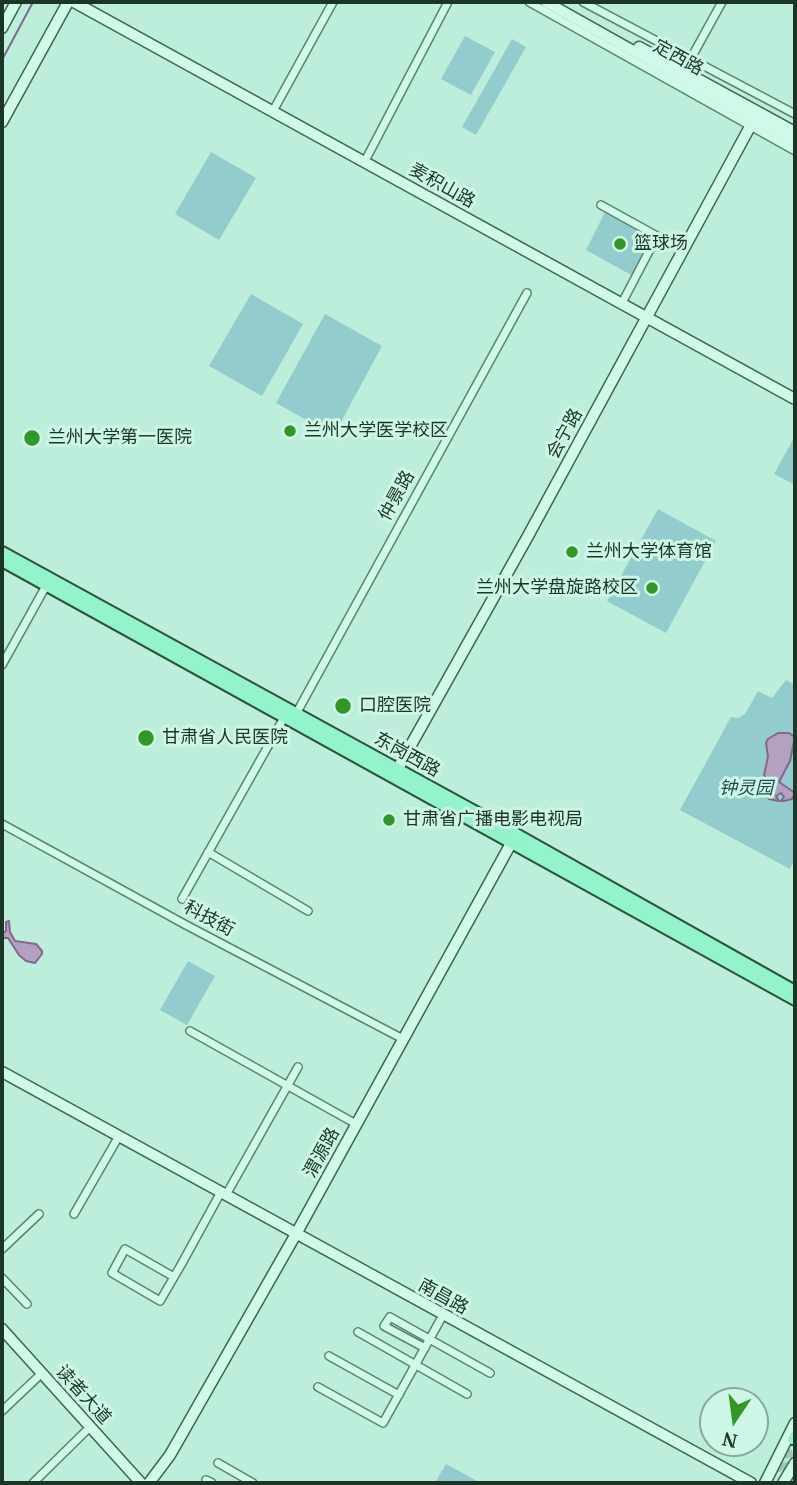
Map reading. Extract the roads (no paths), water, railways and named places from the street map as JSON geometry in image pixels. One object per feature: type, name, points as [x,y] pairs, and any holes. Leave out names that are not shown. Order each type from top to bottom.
[{"type":"main road","name":"东岗西路","points":[[2,552],[795,1000]]},
{"type":"main road","name":"东岗西路","points":[[2,561],[397,770],[513,839],[795,991]]},
{"type":"street","points":[[3,21],[16,2]]},
{"type":"street","points":[[2,122],[68,2]]},
{"type":"street","name":"麦积山路","points":[[74,2],[795,399]]},
{"type":"street","points":[[273,111],[333,2]]},
{"type":"street","points":[[365,161],[448,2]]},
{"type":"street","points":[[529,2],[754,119],[795,151]]},
{"type":"street","name":"定西路","points":[[546,2],[795,142]]},
{"type":"street","name":"定西路","points":[[559,2],[684,71],[754,119],[795,132]]},
{"type":"street","points":[[583,2],[795,114]]},
{"type":"street","points":[[684,71],[722,2]]},
{"type":"street","points":[[754,119],[766,98]]},
{"type":"street","name":"会宁路","points":[[397,770],[648,317],[754,119]]},
{"type":"street","points":[[601,205],[657,236],[622,303]]},
{"type":"street","name":"仲景路","points":[[183,899],[290,715],[527,293]]},
{"type":"street","points":[[2,665],[46,586]]},
{"type":"street","name":"科技街","points":[[2,824],[403,1039]]},
{"type":"street","name":"渭源路","points":[[149,1483],[170,1455],[296,1234],[513,839]]},
{"type":"street","points":[[208,852],[308,911]]},
{"type":"street","points":[[190,1031],[356,1124]]},
{"type":"street","points":[[174,1277],[125,1249],[112,1273],[160,1301],[298,1068]]},
{"type":"street","name":"南昌路","points":[[2,1072],[751,1483]]},
{"type":"street","points":[[74,1214],[119,1136]]},
{"type":"street","points":[[2,1249],[39,1214]]},
{"type":"street","points":[[2,1278],[27,1304]]},
{"type":"street","points":[[318,1387],[383,1423],[443,1315]]},
{"type":"street","points":[[425,1348],[384,1326],[390,1317],[490,1373]]},
{"type":"street","name":"读者大道","points":[[2,1329],[141,1483]]},
{"type":"street","points":[[358,1332],[467,1394]]},
{"type":"street","points":[[329,1356],[399,1395]]},
{"type":"street","points":[[2,1411],[42,1373]]},
{"type":"street","points":[[765,1483],[795,1423]]},
{"type":"street","points":[[33,1483],[90,1427]]},
{"type":"street","points":[[218,1463],[253,1483]]},
{"type":"street","points":[[783,1483],[795,1463]]},
{"type":"waterway","points":[[2,60],[33,2]]},
{"type":"tunnel","points":[[776,1470],[793,1439]]},
{"type":"tunnel","points":[[785,1472],[795,1454]]},
{"type":"place","name":"篮球场","points":[[620,244]]},
{"type":"place","name":"兰州大学医学校区","points":[[290,431]]},
{"type":"place","name":"兰州大学第一医院","points":[[32,438]]},
{"type":"place","name":"兰州大学体育馆","points":[[572,552]]},
{"type":"place","name":"兰州大学盘旋路校区","points":[[652,588]]},
{"type":"place","name":"口腔医院","points":[[343,706]]},
{"type":"place","name":"甘肃省人民医院","points":[[146,738]]},
{"type":"place","name":"甘肃省广播电影电视局","points":[[389,820]]},
{"type":"park label","name":"钟灵园","points":[[746,789]]}]
